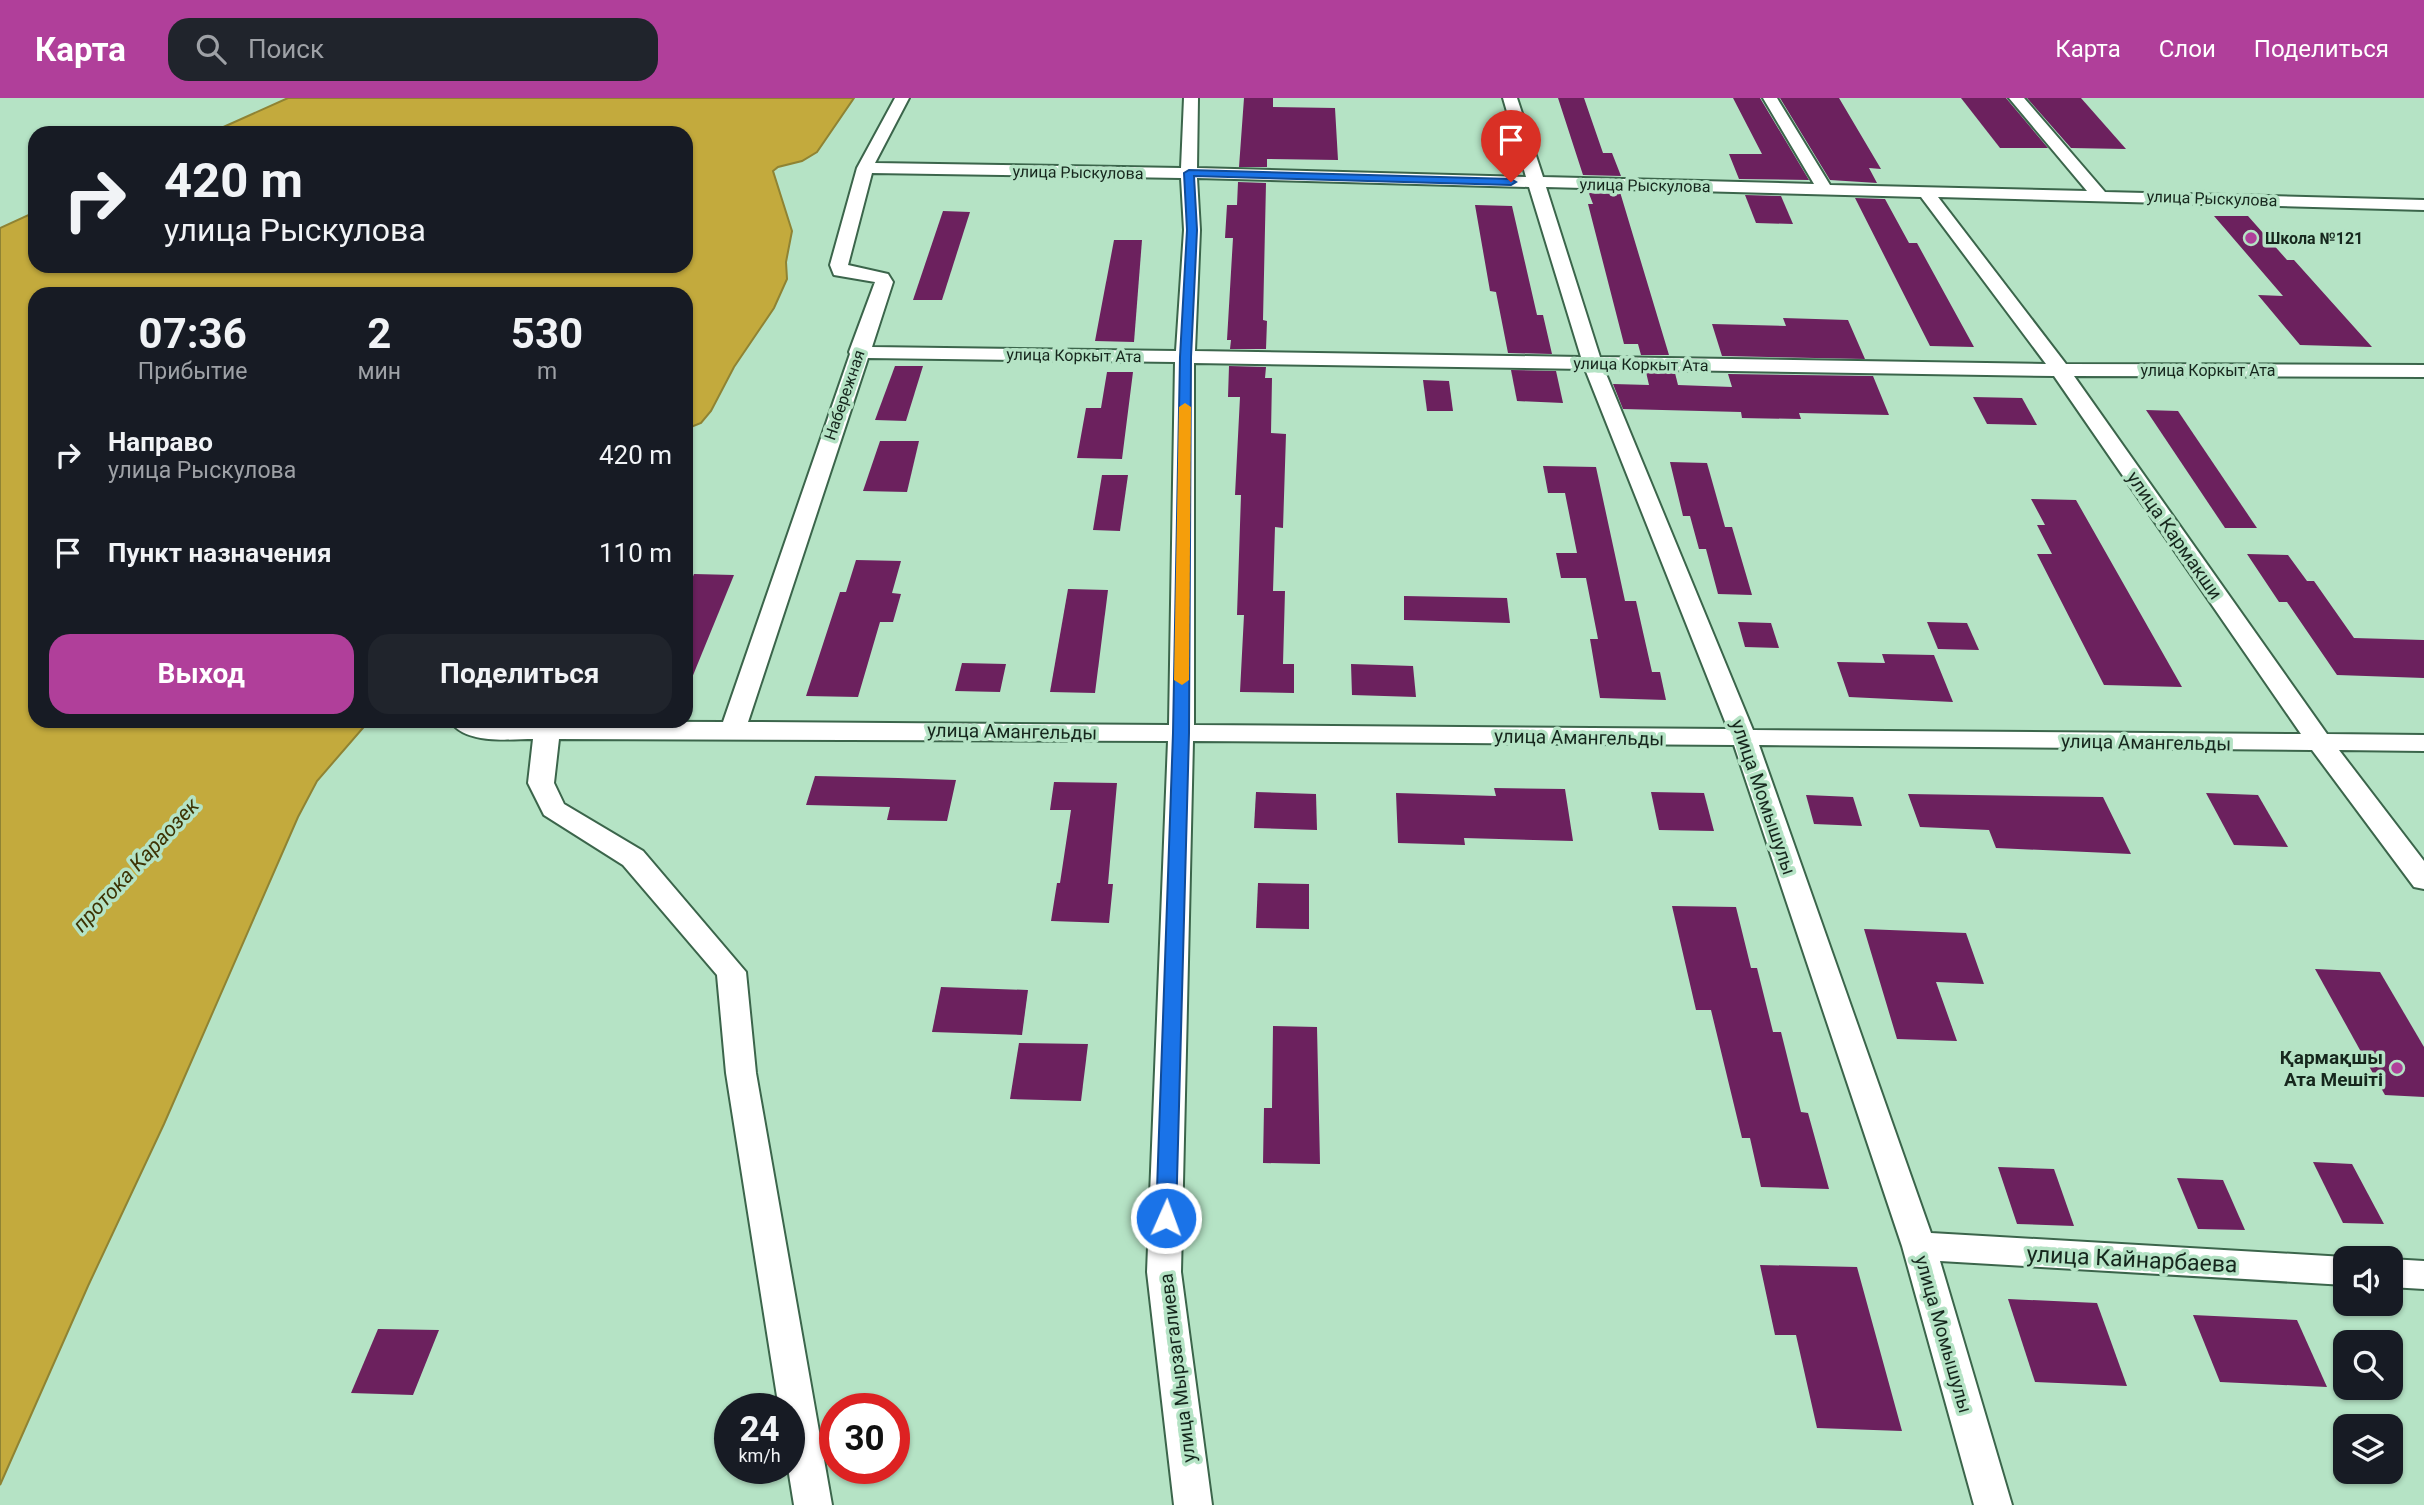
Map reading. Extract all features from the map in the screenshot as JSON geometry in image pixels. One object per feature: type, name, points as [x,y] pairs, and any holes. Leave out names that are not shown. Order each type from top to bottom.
[{"type":"street","name":"Набережная","points":[[733,729],[858,352],[884,282],[882,278],[840,271],[839,265],[865,168],[902,98]]},
{"type":"street","name":"улица Мырзагалиева","points":[[1191,98],[1189,173],[1192,230],[1185,357],[1181,733],[1164,1272],[1193,1505]]},
{"type":"street","name":"улица Момышулы","points":[[1510,98],[1592,363],[1744,738],[1919,1246],[1993,1505]]},
{"type":"street","points":[[1770,98],[1824,188]]},
{"type":"street","points":[[2016,98],[2099,195]]},
{"type":"street","name":"улица Рыскулова","points":[[865,168],[1824,188],[2424,205]]},
{"type":"street","name":"улица Кармакши","points":[[1925,191],[2060,370],[2321,744],[2424,880]]},
{"type":"street","name":"улица Коркыт Ата","points":[[858,352],[2060,370],[2424,371]]},
{"type":"street","name":"улица Амангельды","points":[[478,728],[485,731],[733,729],[2424,743]]},
{"type":"street","points":[[547,730],[541,783],[554,809],[633,858],[731,972],[741,1073],[813,1505]]},
{"type":"street","name":"улица Кайнарбаева","points":[[1919,1246],[2333,1270]]},
{"type":"street","points":[[2403,1274],[2424,1275]]},
{"type":"water","name":"протока Караозек","points":[[288,98],[854,98],[817,152],[802,161],[778,167],[773,171],[792,231],[786,262],[787,279],[774,308],[734,367],[711,411],[701,423],[693,426],[693,287],[28,287],[28,728],[363,728],[317,781],[298,817],[164,1124],[88,1286],[0,1485],[0,228],[28,215],[28,273],[693,273],[693,126],[226,126]]},
{"type":"building","points":[[1244,98],[1273,98],[1273,107],[1335,108],[1338,160],[1267,159],[1267,167],[1239,167]]},
{"type":"building","points":[[1558,98],[1584,98],[1603,153],[1612,153],[1621,176],[1583,175]]},
{"type":"building","points":[[1733,98],[1760,98],[1809,180],[1739,179],[1729,154],[1762,154]]},
{"type":"building","points":[[1780,98],[1839,98],[1881,169],[1869,168],[1877,183],[1830,180]]},
{"type":"building","points":[[1961,98],[2006,98],[2048,148],[2000,148]]},
{"type":"building","points":[[2027,98],[2081,98],[2126,149],[2071,148]]},
{"type":"building","points":[[1238,182],[1266,183],[1263,320],[1267,321],[1266,349],[1230,349],[1231,340],[1227,340],[1233,238],[1225,238],[1227,205],[1237,205]]},
{"type":"building","points":[[1588,191],[1620,192],[1669,355],[1641,355],[1638,344],[1624,344],[1588,204],[1593,204]]},
{"type":"building","points":[[1745,195],[1781,196],[1793,224],[1756,223]]},
{"type":"building","points":[[1855,198],[1885,199],[1909,243],[1917,243],[1974,347],[1930,346]]},
{"type":"building","points":[[1475,205],[1512,206],[1537,315],[1543,315],[1552,354],[1508,353],[1496,292],[1490,291]]},
{"type":"building","points":[[943,211],[970,212],[942,300],[913,300]]},
{"type":"building","points":[[2214,216],[2248,216],[2287,260],[2294,260],[2372,347],[2300,345],[2258,295],[2283,296]]},
{"type":"building","points":[[1114,240],[1142,240],[1134,342],[1095,341]]},
{"type":"building","points":[[1783,318],[1848,320],[1865,359],[1722,356],[1712,324],[1786,326]]},
{"type":"building","points":[[895,366],[923,366],[906,421],[875,420]]},
{"type":"building","points":[[1229,366],[1266,367],[1265,378],[1272,378],[1271,433],[1286,434],[1283,528],[1275,527],[1273,591],[1285,591],[1283,664],[1294,664],[1294,693],[1240,692],[1244,615],[1237,615],[1241,495],[1235,495],[1240,397],[1228,397]]},
{"type":"building","points":[[1511,370],[1556,371],[1563,403],[1517,401]]},
{"type":"building","points":[[1107,372],[1133,372],[1122,459],[1077,458],[1086,408],[1101,408]]},
{"type":"building","points":[[1646,372],[1675,373],[1678,385],[1732,387],[1728,374],[1873,376],[1889,415],[1799,413],[1801,419],[1742,418],[1741,412],[1623,409],[1613,384],[1649,385]]},
{"type":"building","points":[[1423,380],[1449,381],[1453,411],[1427,411]]},
{"type":"building","points":[[1973,397],[2022,398],[2037,425],[1987,424]]},
{"type":"building","points":[[2146,410],[2178,411],[2257,528],[2225,528]]},
{"type":"building","points":[[880,441],[919,441],[907,492],[863,491]]},
{"type":"building","points":[[1670,462],[1707,463],[1725,527],[1732,527],[1752,595],[1718,594],[1706,549],[1699,549],[1690,516],[1683,516]]},
{"type":"building","points":[[1543,466],[1596,467],[1625,601],[1636,601],[1652,672],[1660,672],[1666,700],[1600,698],[1590,639],[1598,639],[1586,578],[1561,578],[1556,553],[1577,553],[1565,493],[1548,493]]},
{"type":"building","points":[[1102,475],[1128,475],[1120,531],[1093,530]]},
{"type":"building","points":[[2031,499],[2076,500],[2182,687],[2104,685],[2037,554],[2052,554],[2037,525],[2045,525]]},
{"type":"building","points":[[2247,554],[2288,555],[2307,581],[2314,581],[2354,638],[2424,640],[2424,678],[2337,675],[2287,602],[2279,602]]},
{"type":"building","points":[[856,560],[901,561],[892,593],[901,594],[893,622],[880,622],[858,697],[806,696],[840,592],[846,592]]},
{"type":"building","points":[[694,574],[734,575],[693,675]]},
{"type":"building","points":[[1068,589],[1108,590],[1095,693],[1050,692]]},
{"type":"building","points":[[1404,596],[1507,598],[1510,623],[1404,620]]},
{"type":"building","points":[[1738,622],[1771,623],[1779,648],[1745,647]]},
{"type":"building","points":[[1927,622],[1967,623],[1979,650],[1938,649]]},
{"type":"building","points":[[1882,654],[1934,655],[1953,702],[1849,697],[1837,662],[1885,663]]},
{"type":"building","points":[[962,663],[1006,664],[1000,692],[955,691]]},
{"type":"building","points":[[1351,664],[1413,666],[1416,697],[1352,695]]},
{"type":"building","points":[[815,776],[956,780],[947,821],[887,820],[890,807],[806,805]]},
{"type":"building","points":[[1054,782],[1117,783],[1108,884],[1113,884],[1109,923],[1051,921],[1057,883],[1060,883],[1071,810],[1050,810]]},
{"type":"building","points":[[1494,788],[1565,789],[1573,841],[1464,838],[1465,845],[1398,843],[1396,793],[1496,796]]},
{"type":"building","points":[[1256,792],[1316,794],[1317,830],[1254,828]]},
{"type":"building","points":[[1651,792],[1704,793],[1714,831],[1659,830]]},
{"type":"building","points":[[2206,793],[2258,795],[2288,847],[2234,845]]},
{"type":"building","points":[[1908,794],[2103,797],[2131,854],[1996,848],[1989,830],[1920,827]]},
{"type":"building","points":[[1806,795],[1853,797],[1862,826],[1814,824]]},
{"type":"building","points":[[1258,883],[1309,884],[1309,929],[1256,928]]},
{"type":"building","points":[[1672,906],[1736,907],[1751,968],[1757,968],[1773,1032],[1781,1032],[1801,1112],[1808,1113],[1829,1189],[1761,1187],[1750,1138],[1742,1138],[1711,1010],[1696,1010]]},
{"type":"building","points":[[1864,929],[1966,933],[1984,984],[1936,982],[1957,1041],[1897,1039]]},
{"type":"building","points":[[2315,969],[2380,972],[2424,1047],[2424,1097],[2385,1095]]},
{"type":"building","points":[[941,987],[1028,990],[1022,1035],[932,1032]]},
{"type":"building","points":[[1273,1026],[1317,1027],[1320,1164],[1263,1163],[1264,1108],[1272,1108]]},
{"type":"building","points":[[1019,1043],[1088,1044],[1081,1101],[1010,1099]]},
{"type":"building","points":[[2313,1162],[2352,1164],[2384,1224],[2343,1223]]},
{"type":"building","points":[[1998,1167],[2054,1169],[2074,1226],[2017,1224]]},
{"type":"building","points":[[2177,1178],[2223,1180],[2245,1230],[2198,1229]]},
{"type":"building","points":[[1760,1265],[1857,1267],[1902,1431],[1817,1428],[1796,1335],[1775,1335]]},
{"type":"building","points":[[2008,1299],[2097,1303],[2127,1386],[2035,1382]]},
{"type":"building","points":[[2193,1315],[2297,1320],[2327,1387],[2220,1382]]},
{"type":"building","points":[[378,1329],[439,1330],[413,1395],[351,1393]]},
{"type":"slow traffic","points":[[1182,680],[1185,407]]},
{"type":"place","name":"Школа №121","points":[[2251,238]]},
{"type":"place","name":"Қармақшы Ата Мешіті","points":[[2397,1068]]},
{"type":"route","points":[[1166,1218],[1181,733],[1185,357],[1192,230],[1189,173],[1511,182]]}]
